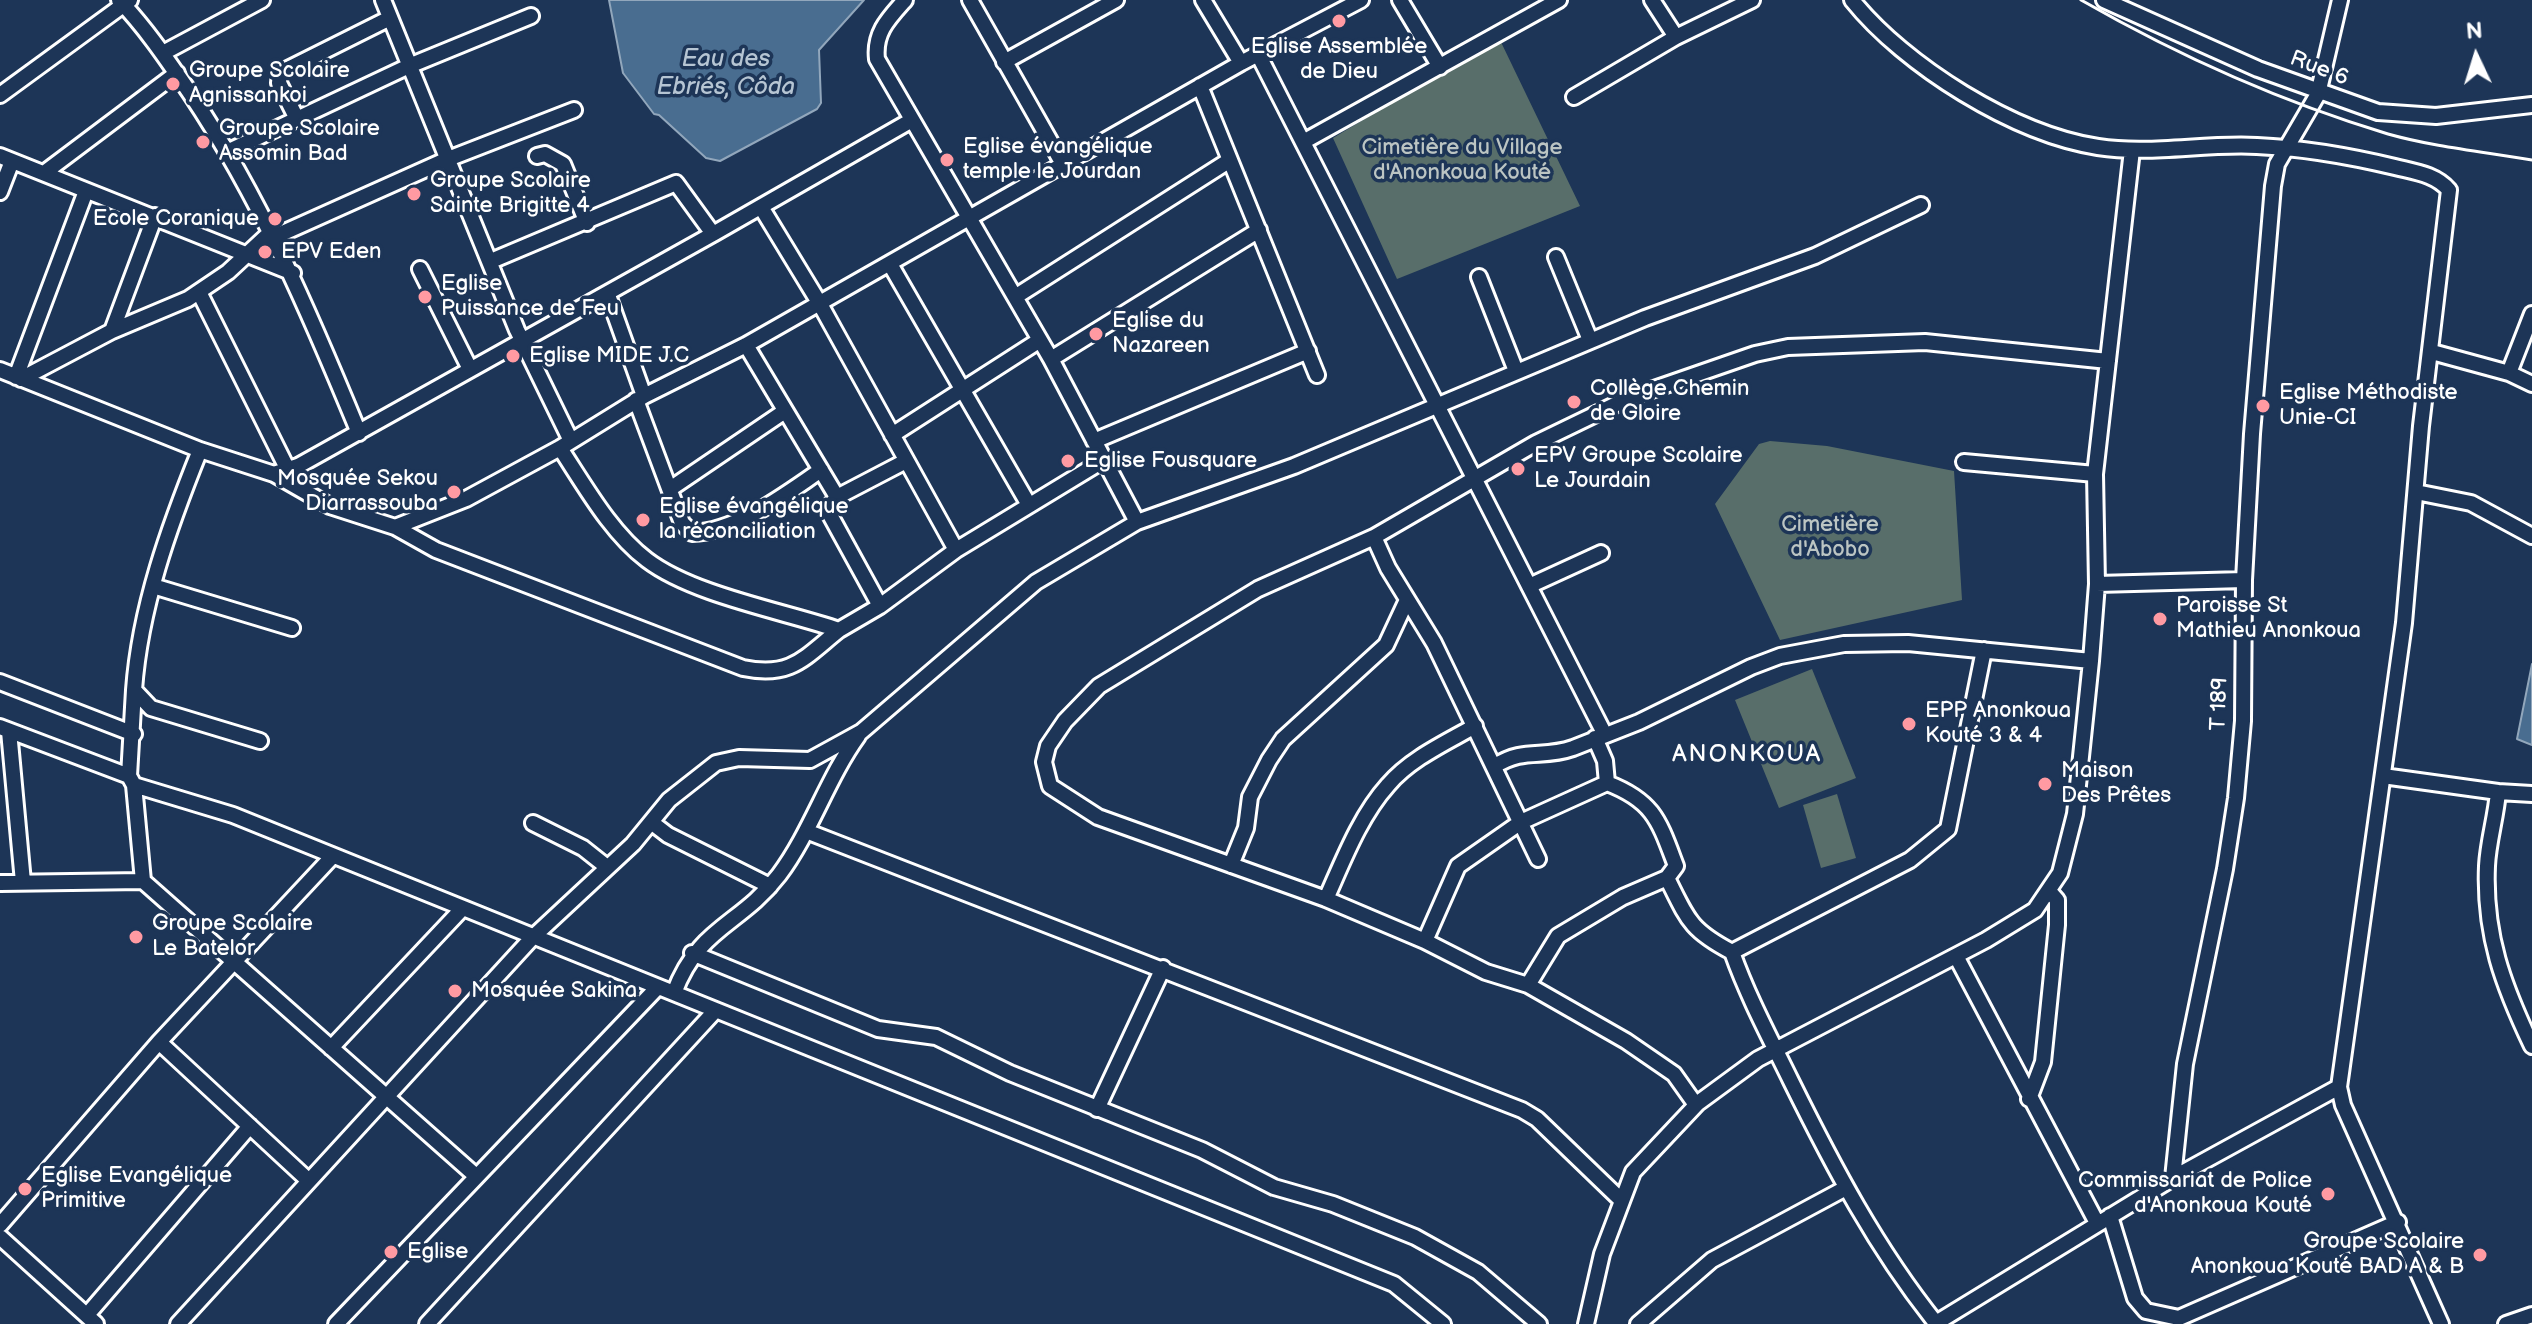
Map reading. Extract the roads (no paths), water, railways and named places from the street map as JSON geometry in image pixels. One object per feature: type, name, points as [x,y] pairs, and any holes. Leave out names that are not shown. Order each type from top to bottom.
[{"type":"street","points":[[163,53],[262,0]]},
{"type":"street","points":[[383,0],[566,445],[617,528],[649,562],[694,585],[839,630]]},
{"type":"street","points":[[905,0],[881,29],[875,42],[877,59],[1051,359],[1137,522]]},
{"type":"street","points":[[970,0],[1063,164]]},
{"type":"street","points":[[1004,62],[1116,0]]},
{"type":"street","points":[[1203,0],[1241,63]]},
{"type":"street","points":[[395,527],[496,485],[640,398],[746,345],[1241,63],[1361,0]]},
{"type":"street","points":[[1400,0],[1440,67]]},
{"type":"street","points":[[1303,142],[1559,0]]},
{"type":"street","points":[[1652,0],[1676,37]]},
{"type":"street","points":[[1574,97],[1676,37],[1752,0]]},
{"type":"street","points":[[1852,0],[1884,38],[1915,61],[2017,123],[2063,139],[2132,150],[2257,146],[2322,150],[2434,177],[2449,190],[2404,623],[2339,1087],[2343,1105],[2398,1222],[2441,1324]]},
{"type":"street","name":"Rue 6","points":[[2104,0],[2142,20],[2318,94],[2378,112],[2411,117],[2466,115],[2532,105]]},
{"type":"street","name":"T 189","points":[[2173,1178],[2185,1064],[2225,869],[2236,798],[2243,721],[2244,580],[2270,215],[2277,164],[2318,94],[2340,0]]},
{"type":"street","points":[[0,95],[124,2],[163,53],[229,151],[293,273],[359,433]]},
{"type":"street","points":[[229,151],[409,66],[531,16]]},
{"type":"street","points":[[297,119],[279,83],[280,73],[390,18]]},
{"type":"street","points":[[1258,54],[1529,586],[1600,736],[1607,783]]},
{"type":"street","points":[[44,173],[177,73]]},
{"type":"street","points":[[1200,86],[1317,375]]},
{"type":"street","points":[[18,378],[199,292],[273,234],[448,159],[574,110]]},
{"type":"street","points":[[281,472],[359,433],[521,340],[608,295],[912,120]]},
{"type":"street","points":[[1586,1324],[1602,1254],[1620,1199],[1633,1172],[1696,1105],[1731,1076],[1775,1049],[1956,956],[2035,910],[2060,873],[2075,814],[2091,661],[2097,584],[2095,474],[2132,150]]},
{"type":"street","points":[[537,156],[545,154],[563,164],[587,223]]},
{"type":"street","points":[[0,192],[6,158],[293,273]]},
{"type":"street","points":[[1015,297],[1230,160]]},
{"type":"street","points":[[491,261],[676,183],[713,234]]},
{"type":"street","points":[[18,378],[86,191]]},
{"type":"street","points":[[178,1324],[532,938],[607,867],[669,800],[716,763],[739,758],[810,760],[861,732],[1036,582],[1137,522],[1294,466],[1590,340],[1815,256],[1921,205]]},
{"type":"street","points":[[761,207],[820,304],[956,550]]},
{"type":"street","points":[[112,331],[155,216]]},
{"type":"street","points":[[1051,359],[1259,230]]},
{"type":"street","points":[[1556,257],[1590,340]]},
{"type":"street","points":[[890,264],[1029,505]]},
{"type":"street","points":[[420,269],[470,369]]},
{"type":"street","points":[[1479,277],[1516,371]]},
{"type":"street","points":[[199,292],[281,472]]},
{"type":"street","points":[[608,295],[685,528],[692,533],[705,532],[773,501],[821,470]]},
{"type":"street","points":[[2509,373],[2532,314]]},
{"type":"street","points":[[892,435],[1040,340]]},
{"type":"street","points":[[1696,1105],[1674,1074],[1626,1041],[1528,985],[1486,972],[1425,941],[1326,899],[1098,817],[1050,786],[1044,762],[1048,746],[1065,721],[1099,686],[1258,589],[1374,537],[1536,443],[1631,397],[1755,354],[1788,347],[1925,342],[2108,361]]},
{"type":"street","points":[[746,345],[837,497]]},
{"type":"street","points":[[1094,441],[1308,351]]},
{"type":"street","points":[[2432,352],[2509,373],[2532,384]]},
{"type":"street","points":[[0,370],[200,450],[281,472],[330,506],[395,527],[436,550],[743,668],[767,673],[787,670],[839,630],[880,606],[956,550],[1104,460]]},
{"type":"street","points":[[670,489],[785,411]]},
{"type":"street","points":[[143,881],[132,780],[137,648],[174,514],[200,450]]},
{"type":"street","points":[[880,606],[829,513],[837,497],[906,461]]},
{"type":"street","points":[[1964,462],[2095,474]]},
{"type":"street","points":[[2416,492],[2471,503],[2532,536]]},
{"type":"street","points":[[1374,537],[1425,627],[1538,859]]},
{"type":"street","points":[[1529,586],[1601,553]]},
{"type":"street","points":[[2097,584],[2244,580]]},
{"type":"street","points":[[153,586],[292,628]]},
{"type":"street","points":[[1231,865],[1246,828],[1250,797],[1269,760],[1283,739],[1386,645],[1407,600]]},
{"type":"street","points":[[1495,766],[1516,754],[1556,754],[1639,722],[1780,656],[1864,642],[2091,661]]},
{"type":"street","points":[[1732,952],[1910,860],[1948,829],[1984,650]]},
{"type":"street","points":[[0,682],[134,734]]},
{"type":"street","points":[[134,690],[151,708],[260,741]]},
{"type":"street","points":[[1326,899],[1349,847],[1387,785],[1411,764],[1475,726]]},
{"type":"street","points":[[23,882],[5,729],[132,780],[233,815],[331,858],[1394,1284],[1443,1324]]},
{"type":"street","points":[[674,993],[692,953],[770,886],[795,852],[839,762],[861,732]]},
{"type":"street","points":[[2383,776],[2532,794]]},
{"type":"street","points":[[1425,941],[1458,866],[1521,822],[1607,783]]},
{"type":"street","points":[[1528,985],[1558,936],[1611,903],[1667,878],[1676,866],[1651,807],[1607,783]]},
{"type":"street","points":[[2498,792],[2487,863],[2487,919],[2503,984],[2532,1046]]},
{"type":"street","points":[[651,822],[668,835],[770,886]]},
{"type":"street","points":[[533,823],[583,848],[607,867]]},
{"type":"street","points":[[806,831],[1522,1110],[1537,1119],[1620,1199]]},
{"type":"street","points":[[0,1225],[159,1042],[331,858]]},
{"type":"street","points":[[1667,878],[1687,918],[1702,936],[1732,952],[1749,998],[1844,1189],[1908,1288],[1937,1323],[2103,1219],[2339,1087]]},
{"type":"street","points":[[0,883],[143,881],[476,1176]]},
{"type":"street","points":[[2029,1099],[2043,1062],[2057,925],[2057,900],[2050,892]]},
{"type":"street","points":[[331,1048],[462,909]]},
{"type":"street","points":[[692,953],[878,1029],[936,1037],[1010,1073],[1202,1150],[1274,1187],[1333,1204],[1415,1237],[1478,1272],[1539,1324]]},
{"type":"street","points":[[1956,956],[2029,1099],[2103,1219],[2135,1298],[2146,1311],[2179,1318],[2398,1222]]},
{"type":"street","points":[[1097,1109],[1163,968]]},
{"type":"street","points":[[336,1324],[657,988]]},
{"type":"street","points":[[427,1324],[715,1011]]},
{"type":"street","points":[[159,1042],[309,1181]]},
{"type":"street","points":[[0,1237],[91,1320],[250,1126]]},
{"type":"street","points":[[1638,1324],[1712,1260],[1844,1189]]},
{"type":"street","points":[[2506,1324],[2532,1315]]},
{"type":"water","name":"Eau des Ebriés, Côda","points":[[609,0],[864,0],[819,50],[821,103],[817,109],[720,161],[706,158],[659,115],[654,114],[623,73]]},
{"type":"water","points":[[2532,664],[2532,745],[2517,739]]},
{"type":"railway","points":[[2081,0],[2231,76],[2348,121],[2423,142],[2532,160]]},
{"type":"place","name":"Eglise Assemblée de Dieu","points":[[1339,21]]},
{"type":"place","name":"Groupe Scolaire Agnissankoi","points":[[173,84]]},
{"type":"place","name":"Groupe Scolaire Assomin Bad","points":[[203,142]]},
{"type":"place","name":"Eglise évangélique temple le Jourdan","points":[[947,160]]},
{"type":"place","name":"Groupe Scolaire Sainte Brigitte 4","points":[[414,194]]},
{"type":"place","name":"Ecole Coranique","points":[[275,219]]},
{"type":"place","name":"EPV Eden","points":[[265,252]]},
{"type":"place","name":"Eglise Puissance de Feu","points":[[425,297]]},
{"type":"place","name":"Eglise du Nazareen","points":[[1096,334]]},
{"type":"place","name":"Eglise MIDE J.C","points":[[513,356]]},
{"type":"place","name":"Collège Chemin de Gloire","points":[[1574,402]]},
{"type":"place","name":"Eglise Méthodiste Unie-CI","points":[[2263,406]]},
{"type":"place","name":"Eglise Fousquare","points":[[1068,461]]},
{"type":"place","name":"EPV Groupe Scolaire Le Jourdain","points":[[1518,469]]},
{"type":"place","name":"Mosquée Sekou Diarrassouba","points":[[454,492]]},
{"type":"place","name":"Eglise évangélique la réconciliation","points":[[643,520]]},
{"type":"place","name":"Paroisse St Mathieu Anonkoua","points":[[2160,619]]},
{"type":"place","name":"EPP Anonkoua Kouté 3 & 4","points":[[1909,724]]},
{"type":"place","name":"Maison Des Prêtes","points":[[2045,784]]},
{"type":"place","name":"Groupe Scolaire Le Batelor","points":[[136,937]]},
{"type":"place","name":"Mosquée Sakina","points":[[455,991]]},
{"type":"place","name":"Eglise Evangélique Primitive","points":[[25,1189]]},
{"type":"place","name":"Commissariat de Police d'Anonkoua Kouté","points":[[2328,1194]]},
{"type":"place","name":"Eglise","points":[[391,1252]]},
{"type":"place","name":"Groupe Scolaire Anonkoua Kouté BAD A & B","points":[[2480,1255]]},
{"type":"district","name":"ANONKOUA","points":[[1747,755]]},
{"type":"park label","name":"Cimetière du Village d'Anonkoua Kouté","points":[[1462,160]]},
{"type":"park label","name":"Cimetière d'Abobo","points":[[1830,538]]}]
